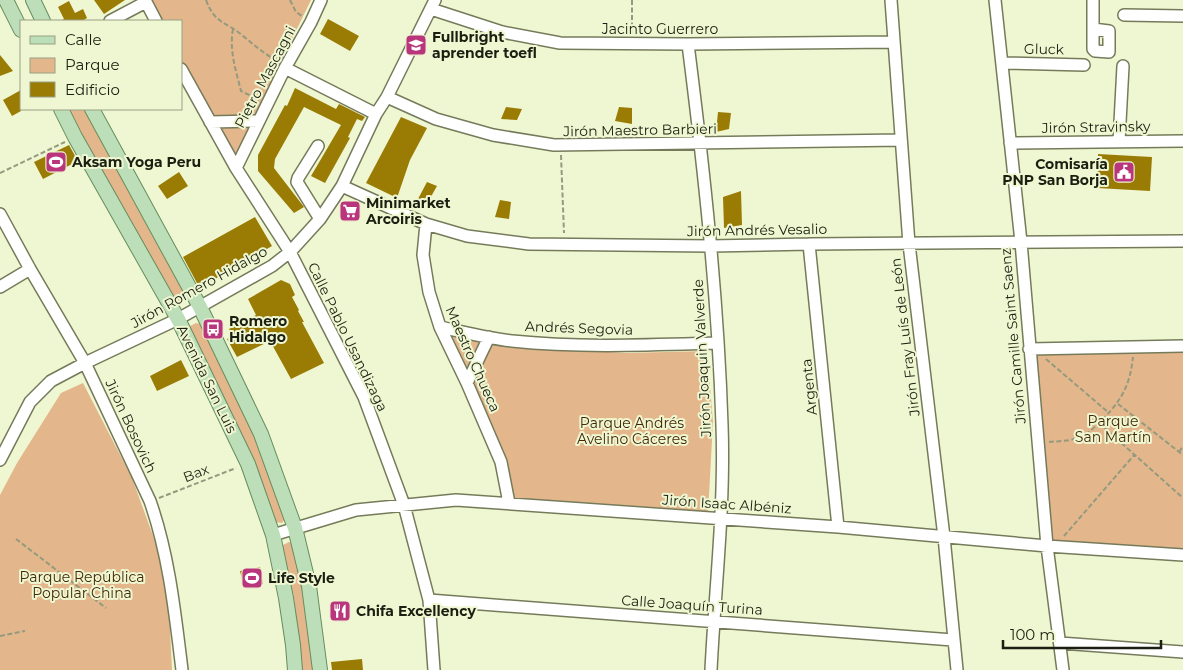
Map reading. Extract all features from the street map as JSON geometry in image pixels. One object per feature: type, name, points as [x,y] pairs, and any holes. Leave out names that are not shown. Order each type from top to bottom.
[{"type":"main road","points":[[6,0],[20,28]]},
{"type":"main road","points":[[33,0],[43,20]]},
{"type":"main road","name":"Avenida San Luis","points":[[62,110],[178,319],[248,464],[273,535],[286,598],[295,670]]},
{"type":"main road","name":"Avenida San Luis","points":[[93,110],[200,307],[260,434],[295,528],[309,586],[320,670]]},
{"type":"street","name":"Pietro Mascagni","points":[[236,168],[258,121],[321,0]]},
{"type":"street","name":"Jirón Fray Luís de León","points":[[891,0],[909,244],[944,537],[957,670]]},
{"type":"street","name":"Jirón Camille Saint Saenz","points":[[995,0],[1032,349],[1038,443],[1051,546],[1063,670]]},
{"type":"street","points":[[1093,0],[1093,29]]},
{"type":"street","points":[[112,20],[145,1],[155,20]]},
{"type":"street","name":"Jacinto Guerrero","points":[[433,4],[502,32],[560,43],[894,42]]},
{"type":"street","name":"Jirón Romero Hidalgo","points":[[0,460],[30,402],[51,381],[178,319],[272,266],[290,252],[320,219],[342,186],[376,114],[387,97],[433,4]]},
{"type":"street","points":[[1124,15],[1183,16]]},
{"type":"street","name":"Jirón Joaquin Valverde","points":[[688,44],[710,246],[722,426],[720,518],[711,670]]},
{"type":"street","name":"Gluck","points":[[1003,64],[1084,65]]},
{"type":"street","points":[[286,66],[376,114]]},
{"type":"street","points":[[1119,141],[1123,66]]},
{"type":"street","name":"Calle Pablo Usandizaga","points":[[182,71],[236,168],[290,252],[364,397],[404,505],[429,600],[434,670]]},
{"type":"street","name":"Jirón Maestro Barbieri","points":[[387,97],[436,119],[483,132],[561,145],[901,140]]},
{"type":"street","points":[[210,122],[258,121]]},
{"type":"street","name":"Jirón Stravinsky","points":[[1010,143],[1183,141]]},
{"type":"street","points":[[318,146],[297,182],[320,219]]},
{"type":"street","name":"Jirón Andrés Vesalio","points":[[342,186],[426,224],[467,236],[529,244],[710,246],[1183,241]]},
{"type":"street","name":"Jirón Bosovich","points":[[0,214],[85,363],[150,501],[157,519],[167,564],[182,670]]},
{"type":"street","name":"Maestro Chueca","points":[[426,224],[422,255],[429,292],[440,327],[467,383],[501,462],[508,503]]},
{"type":"street","name":"Argenta","points":[[809,244],[838,527]]},
{"type":"street","points":[[0,287],[30,269]]},
{"type":"street","name":"Andrés Segovia","points":[[440,327],[489,337],[565,345],[632,346],[717,343]]},
{"type":"street","points":[[467,383],[489,337]]},
{"type":"street","points":[[1032,349],[1183,346]]},
{"type":"street","name":"Jirón Isaac Albéniz","points":[[273,535],[356,510],[456,500],[720,518],[1051,546],[1183,555]]},
{"type":"street","name":"Calle Joaquín Turina","points":[[429,600],[953,640]]},
{"type":"street","points":[[1060,643],[1183,652]]},
{"type":"path","points":[[206,0],[211,12],[220,22],[240,34],[263,53],[286,66]]},
{"type":"path","points":[[290,0],[296,12],[311,22]]},
{"type":"path","points":[[632,0],[632,44]]},
{"type":"path","points":[[233,30],[233,59],[241,91],[262,101]]},
{"type":"path","points":[[0,173],[75,137]]},
{"type":"path","points":[[561,145],[565,245]]},
{"type":"path","points":[[1038,443],[1065,441],[1083,436],[1118,404],[1131,374],[1134,347]]},
{"type":"path","points":[[1032,349],[1108,413]]},
{"type":"path","points":[[1118,404],[1183,455]]},
{"type":"path","points":[[1099,423],[1183,498]]},
{"type":"path","points":[[1179,452],[1183,446]]},
{"type":"path","points":[[1051,546],[1135,454]]},
{"type":"path","name":"Bax","points":[[150,501],[248,464]]},
{"type":"path","points":[[16,538],[106,608]]},
{"type":"path","points":[[0,636],[25,631]]},
{"type":"green space","points":[[148,0],[311,0],[254,117],[212,118],[182,63],[182,20],[159,20]]},
{"type":"green space","points":[[68,110],[85,110],[153,237],[182,285],[186,295],[183,302],[174,302]]},
{"type":"green space","points":[[252,123],[238,160],[215,124]]},
{"type":"green space","points":[[196,323],[201,324],[252,429],[286,518],[282,523],[275,522],[189,329],[190,326]]},
{"type":"green space","points":[[444,335],[482,342],[467,377]]},
{"type":"green space","name":"Parque Andrés Avelino Cáceres","points":[[489,344],[626,353],[707,351],[713,422],[708,514],[512,500],[471,383]]},
{"type":"green space","name":"Parque San Martín","points":[[1183,350],[1183,552],[1051,542],[1036,354]]},
{"type":"green space","name":"Parque República Popular China","points":[[83,383],[132,478],[163,563],[169,608],[172,670],[0,670],[0,495],[17,463],[61,393]]},
{"type":"green space","points":[[289,542],[292,543],[304,585],[314,670],[300,670],[300,649],[294,598],[282,549],[283,545]]},
{"type":"building","points":[[94,0],[125,0],[104,14]]},
{"type":"building","points":[[69,1],[75,13],[83,9],[87,18],[84,20],[62,20],[64,19],[58,7]]},
{"type":"building","points":[[328,19],[359,36],[350,51],[320,34]]},
{"type":"building","points":[[0,55],[13,71],[0,76]]},
{"type":"building","points":[[295,88],[336,109],[339,104],[365,117],[362,121],[357,119],[348,137],[350,138],[325,183],[311,176],[341,125],[304,107],[275,159],[274,168],[304,207],[294,213],[258,171],[258,155],[285,105],[287,106]]},
{"type":"building","points":[[20,91],[21,111],[12,116],[3,100]]},
{"type":"building","points":[[506,107],[522,109],[517,120],[501,119]]},
{"type":"building","points":[[619,107],[632,108],[632,124],[615,121]]},
{"type":"building","points":[[718,112],[731,113],[729,129],[716,132]]},
{"type":"building","points":[[401,117],[427,128],[410,160],[397,198],[366,183]]},
{"type":"building","name":"Aksam Yoga Peru","points":[[69,145],[78,161],[43,179],[34,162]]},
{"type":"building","name":"Comisaría PNP San Borja","points":[[1098,154],[1152,157],[1150,191],[1097,188]]},
{"type":"building","points":[[179,172],[188,186],[167,199],[158,186]]},
{"type":"building","points":[[427,182],[437,186],[428,202],[418,199]]},
{"type":"building","points":[[741,191],[742,225],[724,228],[723,197]]},
{"type":"building","points":[[500,200],[511,202],[509,219],[495,217]]},
{"type":"building","points":[[255,217],[272,246],[203,286],[198,285],[183,257]]},
{"type":"building","points":[[281,280],[290,284],[295,295],[292,297],[304,322],[302,322],[324,363],[291,379],[270,341],[237,357],[227,339],[233,336],[229,329],[256,315],[248,299]]},
{"type":"building","points":[[181,360],[189,376],[157,391],[150,376]]},
{"type":"building","name":"Life Style","points":[[260,567],[263,584],[244,588],[240,571]]},
{"type":"building","name":"Chifa Excellency","points":[[346,603],[348,618],[335,620],[333,605]]},
{"type":"building","points":[[362,659],[363,670],[332,670],[331,662]]},
{"type":"place","name":"Fullbright aprender toefl","points":[[416,45]]},
{"type":"place","name":"Aksam Yoga Peru","points":[[56,162]]},
{"type":"place","name":"Comisaría PNP San Borja","points":[[1124,172]]},
{"type":"place","name":"Minimarket Arcoiris","points":[[350,211]]},
{"type":"place","name":"Romero Hidalgo","points":[[213,329]]},
{"type":"place","name":"Life Style","points":[[252,578]]},
{"type":"place","name":"Chifa Excellency","points":[[340,611]]}]
